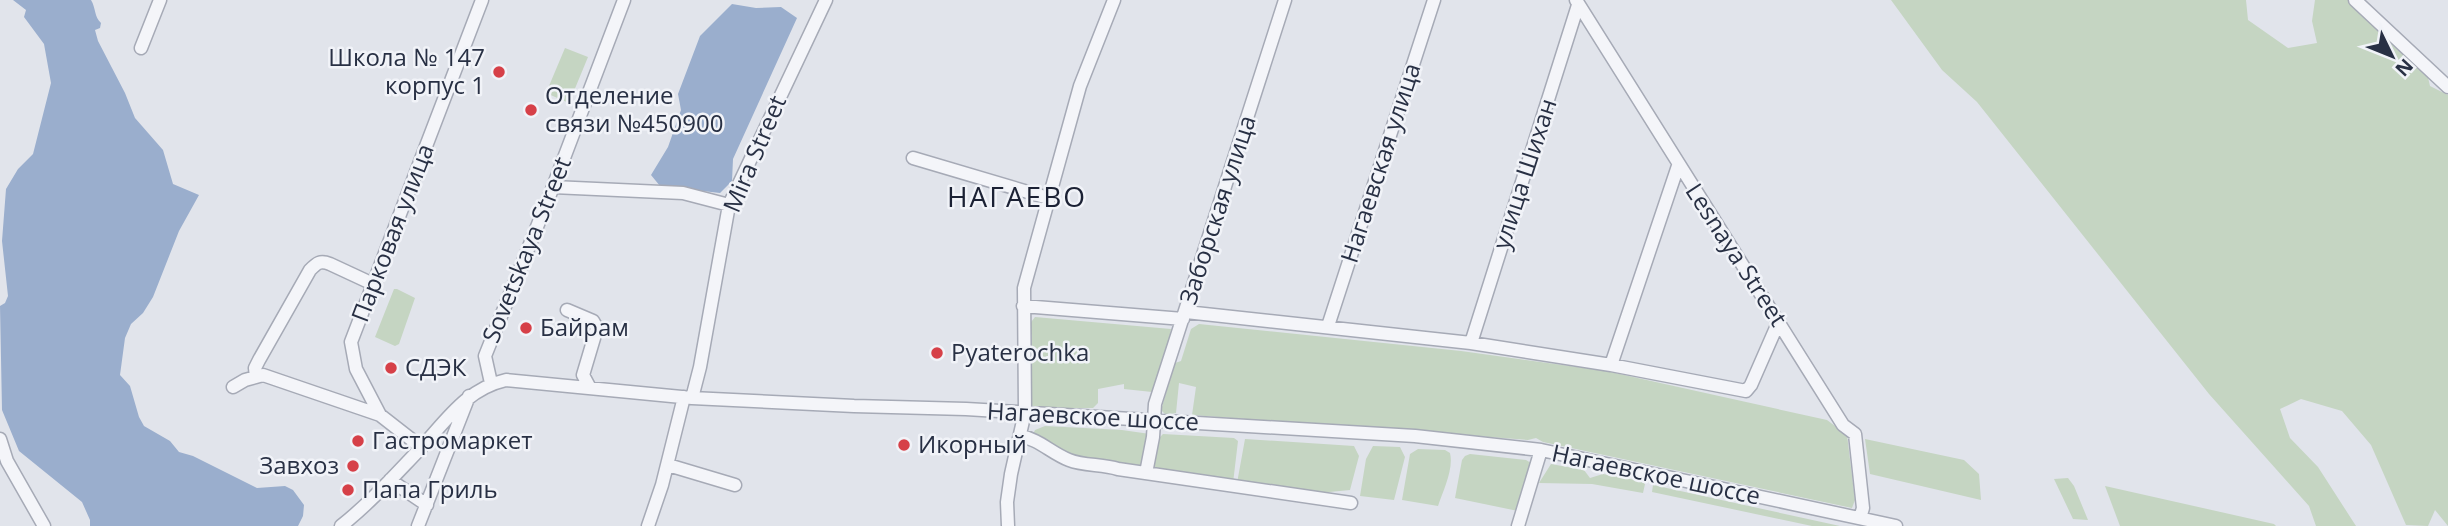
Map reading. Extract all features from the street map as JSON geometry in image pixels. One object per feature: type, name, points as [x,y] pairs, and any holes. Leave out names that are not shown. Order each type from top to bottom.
[{"type":"street","points":[[141,48],[160,0]]},
{"type":"street","name":"Парковая улица","points":[[421,447],[380,415],[356,369],[351,342],[482,0]]},
{"type":"street","name":"Sovetskaya Street","points":[[491,383],[485,356],[624,0]]},
{"type":"street","name":"Mira Street","points":[[648,526],[700,367],[729,205],[826,0]]},
{"type":"street","points":[[1008,526],[1007,502],[1026,412],[1024,288],[1080,86],[1114,0]]},
{"type":"street","name":"Заборская улица","points":[[1146,473],[1155,404],[1285,0]]},
{"type":"street","name":"Нагаевская улица","points":[[1328,326],[1434,0]]},
{"type":"street","points":[[2355,0],[2448,87]]},
{"type":"street","name":"Lesnaya Street","points":[[1577,2],[1843,425],[1855,434],[1863,508],[1860,518]]},
{"type":"street","name":"улица Шихан","points":[[1471,343],[1577,2]]},
{"type":"street","points":[[913,158],[1048,198]]},
{"type":"street","points":[[1611,365],[1678,166]]},
{"type":"street","points":[[553,187],[683,193],[729,205]]},
{"type":"street","points":[[256,377],[255,368],[259,360],[310,270],[317,263],[323,261],[373,284]]},
{"type":"street","points":[[1023,306],[1328,326],[1471,343],[1611,365],[1746,391],[1751,386],[1779,321]]},
{"type":"street","points":[[567,310],[593,321],[597,328],[583,375],[590,388]]},
{"type":"street","points":[[233,387],[263,375],[380,415]]},
{"type":"street","name":"Нагаевское шоссе","points":[[341,526],[359,512],[469,396],[491,383],[506,380],[688,397],[1026,412],[1415,436],[1541,450],[1896,526]]},
{"type":"street","points":[[418,526],[469,396]]},
{"type":"street","points":[[1020,436],[1033,438],[1070,460],[1351,503]]},
{"type":"street","points":[[0,439],[7,461],[44,526]]},
{"type":"street","points":[[1518,526],[1541,450]]},
{"type":"street","points":[[668,465],[735,485]]},
{"type":"street","points":[[390,480],[427,505]]},
{"type":"green space","points":[[1891,0],[2246,0],[2248,20],[2288,48],[2317,43],[2312,21],[2315,0],[2359,0],[2426,69],[2430,86],[2448,95],[2448,526],[2435,510],[2428,526],[2406,525],[2371,445],[2342,411],[2301,399],[2280,409],[2290,438],[2318,467],[2356,526],[2316,526],[2309,506],[2209,394],[1977,102],[1942,70]]},
{"type":"green space","points":[[565,48],[588,57],[569,103],[546,93]]},
{"type":"green space","points":[[394,289],[415,298],[399,344],[395,346],[375,337]]},
{"type":"green space","points":[[1035,317],[1171,329],[1164,365],[1152,392],[1124,389],[1124,384],[1098,389],[1098,403],[1093,408],[1036,408],[1031,405],[1032,336],[1028,326]]},
{"type":"green space","points":[[1199,324],[1461,351],[1606,371],[1827,420],[1847,435],[1855,500],[1852,508],[1543,442],[1536,438],[1528,440],[1192,415],[1196,387],[1179,383],[1176,413],[1166,415],[1161,410],[1175,363],[1181,361],[1191,329]]},
{"type":"green space","points":[[1045,426],[1150,434],[1143,469],[1068,456],[1033,434],[1035,430]]},
{"type":"green space","points":[[1163,434],[1234,438],[1238,441],[1233,483],[1154,470],[1158,439]]},
{"type":"green space","points":[[1245,439],[1354,446],[1359,456],[1350,490],[1319,493],[1237,483]]},
{"type":"green space","points":[[1865,439],[1964,460],[1979,474],[1981,500],[1870,474]]},
{"type":"green space","points":[[1373,446],[1400,447],[1405,457],[1394,500],[1360,496],[1366,459]]},
{"type":"green space","points":[[1418,449],[1445,450],[1450,453],[1449,473],[1438,506],[1402,500],[1410,454]]},
{"type":"green space","points":[[1470,454],[1526,460],[1531,463],[1518,511],[1455,498],[1462,460]]},
{"type":"green space","points":[[1551,464],[1584,470],[1590,478],[1603,474],[1641,481],[1645,484],[1643,493],[1592,484],[1539,483]]},
{"type":"green space","points":[[2068,478],[2088,520],[2073,519],[2054,479]]},
{"type":"green space","points":[[1653,485],[1840,526],[1812,526],[1652,492]]},
{"type":"green space","points":[[2105,486],[2274,524],[2276,526],[2120,526]]},
{"type":"water","points":[[13,0],[91,0],[101,23],[100,28],[95,30],[98,41],[135,118],[163,150],[173,184],[199,195],[179,231],[153,297],[143,313],[131,324],[125,338],[120,375],[130,386],[139,417],[144,426],[170,441],[179,452],[193,456],[257,488],[285,486],[293,490],[304,505],[298,526],[90,526],[82,502],[19,451],[2,410],[0,306],[8,296],[2,241],[6,189],[18,169],[33,154],[51,83],[44,44],[24,17],[26,10]]},
{"type":"water","points":[[732,4],[756,8],[781,7],[797,18],[733,159],[732,181],[720,193],[660,186],[651,175],[668,147],[681,110],[678,94],[700,36]]},
{"type":"place","name":"Школа № 147 корпус 1","points":[[499,72]]},
{"type":"place","name":"Отделение связи №450900","points":[[531,110]]},
{"type":"place","name":"Байрам","points":[[526,328]]},
{"type":"place","name":"Pyaterochka","points":[[937,353]]},
{"type":"place","name":"СДЭК","points":[[391,368]]},
{"type":"place","name":"Гастромаркет","points":[[358,441]]},
{"type":"place","name":"Икорный","points":[[904,445]]},
{"type":"place","name":"Завхоз","points":[[353,466]]},
{"type":"place","name":"Папа Гриль","points":[[348,490]]},
{"type":"district","name":"НАГАЕВО","points":[[1017,197]]}]
